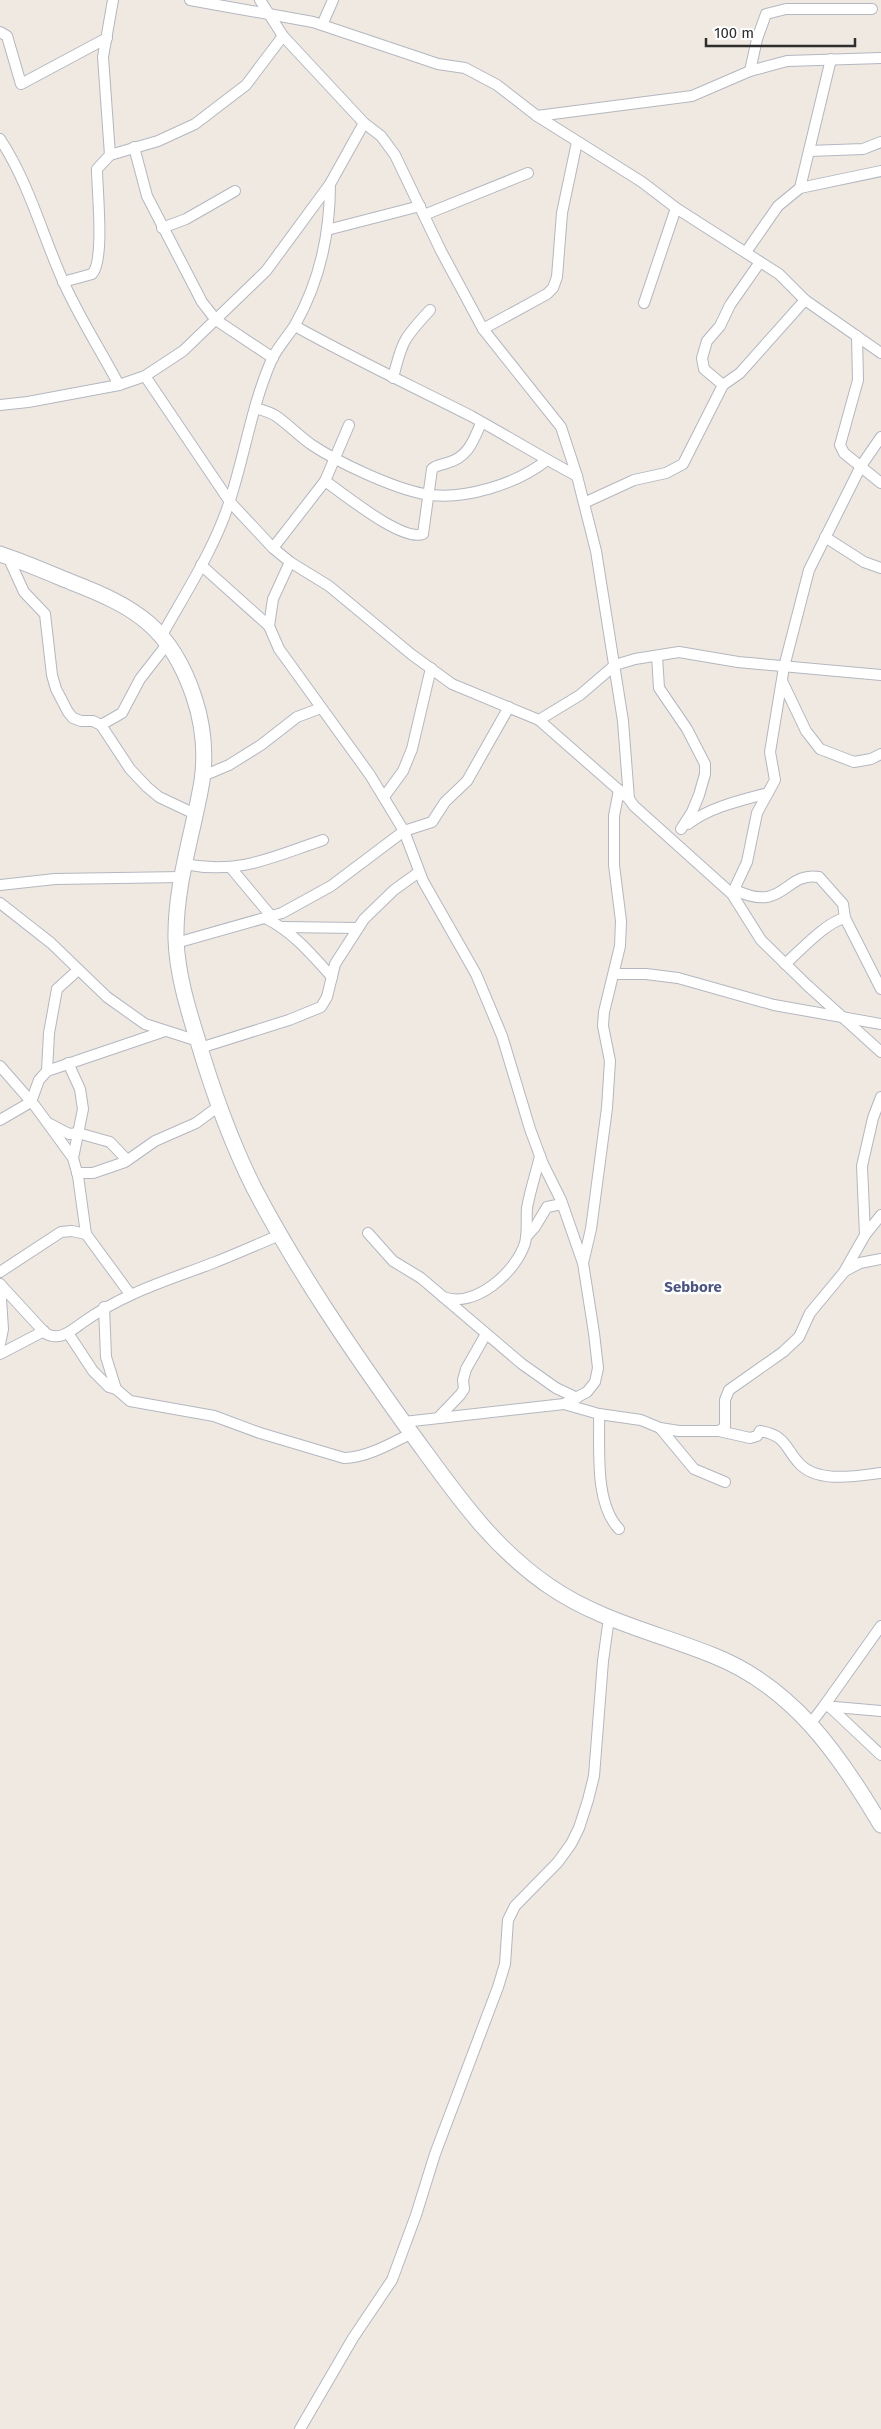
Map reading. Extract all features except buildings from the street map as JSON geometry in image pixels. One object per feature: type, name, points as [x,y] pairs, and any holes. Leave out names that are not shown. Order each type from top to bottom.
[{"type":"main road","points":[[4,556],[110,596],[142,616],[165,639],[191,686],[200,712],[203,738],[202,776],[176,902],[176,943],[181,977],[199,1044],[219,1106],[251,1181],[280,1235],[345,1336],[408,1428],[469,1513],[515,1560],[567,1597],[609,1618],[740,1667],[783,1697],[811,1723],[838,1758],[881,1825]]},
{"type":"street","points":[[110,155],[103,57],[113,0]]},
{"type":"street","points":[[190,0],[322,25],[438,64],[465,68],[497,85],[537,116],[642,182],[676,208],[779,274],[805,300],[857,336],[879,348]]},
{"type":"street","points":[[260,0],[283,36],[302,54],[364,123],[380,136],[395,155],[483,329],[561,427],[577,476],[596,551],[623,721],[629,798]]},
{"type":"street","points":[[322,25],[333,0]]},
{"type":"street","points":[[750,71],[757,38],[766,14],[786,9],[872,10]]},
{"type":"street","points":[[0,32],[7,36],[21,84],[107,38]]},
{"type":"street","points":[[63,282],[95,272],[100,242],[97,169],[110,155],[158,141],[195,124],[246,85],[283,36]]},
{"type":"street","points":[[537,116],[692,96],[750,71],[787,61],[881,58]]},
{"type":"street","points":[[800,188],[831,59]]},
{"type":"street","points":[[0,405],[28,402],[119,385],[145,376],[183,351],[266,271],[330,184],[364,123]]},
{"type":"street","points":[[0,139],[11,155],[40,221],[63,282],[119,385]]},
{"type":"street","points":[[483,329],[547,294],[554,288],[557,277],[562,213],[576,142]]},
{"type":"street","points":[[809,151],[863,149],[881,142]]},
{"type":"street","points":[[134,147],[147,196],[202,302],[216,320],[272,358]]},
{"type":"street","points":[[746,252],[778,206],[800,188],[881,171]]},
{"type":"street","points":[[327,230],[422,211],[528,173]]},
{"type":"street","points":[[101,725],[122,713],[165,639],[230,502],[255,408],[272,358],[295,326],[309,299],[321,266],[330,216],[330,184]]},
{"type":"street","points":[[162,228],[186,219],[235,190]]},
{"type":"street","points":[[644,304],[676,208]]},
{"type":"street","points":[[723,386],[704,369],[703,351],[707,341],[720,326],[739,291],[760,262]]},
{"type":"street","points":[[584,503],[634,480],[666,472],[683,464],[723,386],[740,373],[805,300]]},
{"type":"street","points":[[393,378],[400,347],[406,335],[430,310]]},
{"type":"street","points":[[295,326],[354,359],[481,422],[577,476]]},
{"type":"street","points":[[857,336],[858,380],[853,404],[840,445],[844,452],[881,483]]},
{"type":"street","points":[[145,376],[230,502],[273,548],[290,562],[329,586],[452,684],[539,720],[629,798],[634,806],[672,840],[733,892],[761,940],[881,1052]]},
{"type":"street","points":[[255,408],[276,416],[313,446],[336,458],[403,488],[430,494],[461,493],[501,485],[532,472],[547,460]]},
{"type":"street","points":[[325,481],[391,526],[418,536],[423,534],[425,527],[432,469],[435,466],[455,461],[465,455],[473,444],[481,422]]},
{"type":"street","points":[[273,548],[325,481],[349,425]]},
{"type":"street","points":[[733,892],[747,862],[756,813],[775,780],[770,752],[784,667],[810,570],[824,537],[861,466],[881,437]]},
{"type":"street","points":[[824,537],[864,562],[881,568]]},
{"type":"street","points":[[4,556],[24,592],[45,614],[52,675],[68,712],[73,718],[81,721],[93,721],[101,725],[130,768],[158,797],[195,814]]},
{"type":"street","points":[[270,626],[273,599],[290,562]]},
{"type":"street","points":[[68,1333],[93,1371],[108,1386],[116,1389],[130,1401],[214,1416],[260,1433],[344,1458],[350,1458],[386,1446],[408,1428],[438,1418],[564,1404],[587,1392],[595,1382],[598,1368],[583,1263],[562,1204],[540,1156],[502,1036],[476,974],[419,872],[404,831],[384,797],[279,649],[270,626],[201,565]]},
{"type":"street","points":[[539,720],[580,694],[615,665],[635,659],[679,652],[738,662],[881,675]]},
{"type":"street","points":[[657,656],[659,688],[687,730],[705,764],[705,774],[692,812],[672,840]]},
{"type":"street","points":[[384,797],[403,771],[412,750],[430,668]]},
{"type":"street","points":[[782,682],[806,732],[820,749],[854,762],[871,759],[881,754]]},
{"type":"street","points":[[176,943],[269,918],[331,886],[404,831],[432,822],[445,802],[463,787],[508,707]]},
{"type":"street","points":[[202,776],[229,765],[261,745],[297,716],[321,708]]},
{"type":"street","points":[[583,1263],[591,1229],[604,1140],[610,1061],[603,1026],[604,1012],[615,974],[620,938],[621,921],[614,865],[614,816],[619,790]]},
{"type":"street","points":[[681,829],[697,816],[747,798],[768,793]]},
{"type":"street","points":[[0,885],[55,879],[231,868],[266,860],[323,840]]},
{"type":"street","points":[[231,868],[255,894],[269,918],[282,927],[314,956],[332,977]]},
{"type":"street","points":[[0,903],[51,943],[106,997],[145,1024],[199,1044],[289,1020],[321,1007],[327,997],[335,964],[358,928],[394,890],[419,872]]},
{"type":"street","points":[[733,892],[762,899],[776,895],[792,884],[808,877],[819,877],[843,904],[845,918],[881,989]]},
{"type":"street","points":[[785,964],[818,935],[839,919],[845,918]]},
{"type":"street","points":[[282,927],[358,928]]},
{"type":"street","points":[[47,1071],[49,1033],[56,989],[78,970]]},
{"type":"street","points":[[615,974],[646,974],[678,978],[774,1006],[819,1012],[848,1020],[881,1024]]},
{"type":"street","points":[[0,1120],[31,1102],[39,1080],[47,1071],[165,1031]]},
{"type":"street","points":[[68,1063],[80,1089],[82,1109],[73,1158]]},
{"type":"street","points":[[0,1068],[31,1102],[73,1158],[80,1190],[86,1234],[130,1294]]},
{"type":"street","points":[[866,1235],[862,1166],[873,1118],[881,1097]]},
{"type":"street","points":[[80,1190],[83,1182],[93,1173],[126,1160],[155,1141],[196,1122],[219,1106]]},
{"type":"street","points":[[46,1122],[68,1134],[78,1133],[110,1142],[126,1160]]},
{"type":"street","points":[[441,1296],[458,1299],[492,1288],[519,1255],[526,1237],[529,1196],[540,1156]]},
{"type":"street","points":[[77,1173],[93,1173]]},
{"type":"street","points":[[526,1237],[536,1227],[547,1207],[562,1204]]},
{"type":"street","points":[[719,1431],[725,1426],[725,1400],[729,1390],[783,1352],[799,1338],[810,1313],[844,1272],[866,1235],[881,1215]]},
{"type":"street","points":[[0,1272],[61,1232],[72,1231],[86,1234]]},
{"type":"street","points":[[368,1233],[393,1261],[421,1278],[537,1375],[556,1388],[577,1398]]},
{"type":"street","points":[[0,1284],[50,1337],[58,1337],[68,1333],[104,1307],[130,1294],[280,1235]]},
{"type":"street","points":[[844,1272],[860,1263],[881,1259]]},
{"type":"street","points":[[0,1284],[3,1329],[0,1344]]},
{"type":"street","points":[[104,1307],[106,1357],[116,1389]]},
{"type":"street","points":[[0,1354],[44,1331]]},
{"type":"street","points":[[438,1418],[460,1395],[466,1370],[486,1334]]},
{"type":"street","points":[[564,1404],[599,1414],[641,1420],[660,1428],[700,1432],[719,1431],[750,1438],[756,1436],[760,1431],[768,1432],[782,1440],[798,1462],[816,1473],[834,1476],[881,1473]]},
{"type":"street","points":[[599,1414],[604,1502],[611,1520],[619,1528]]},
{"type":"street","points":[[660,1428],[694,1469],[725,1482]]},
{"type":"street","points":[[300,2429],[353,2338],[392,2280],[416,2215],[435,2154],[498,1987],[506,1954],[508,1920],[515,1906],[558,1862],[579,1828],[594,1776],[603,1661],[609,1618]]},
{"type":"street","points":[[811,1723],[827,1706],[881,1626]]},
{"type":"street","points":[[827,1706],[881,1710]]},
{"type":"street","points":[[827,1706],[881,1755]]},
{"type":"district","name":"Sebbore","points":[[693,1287]]}]
